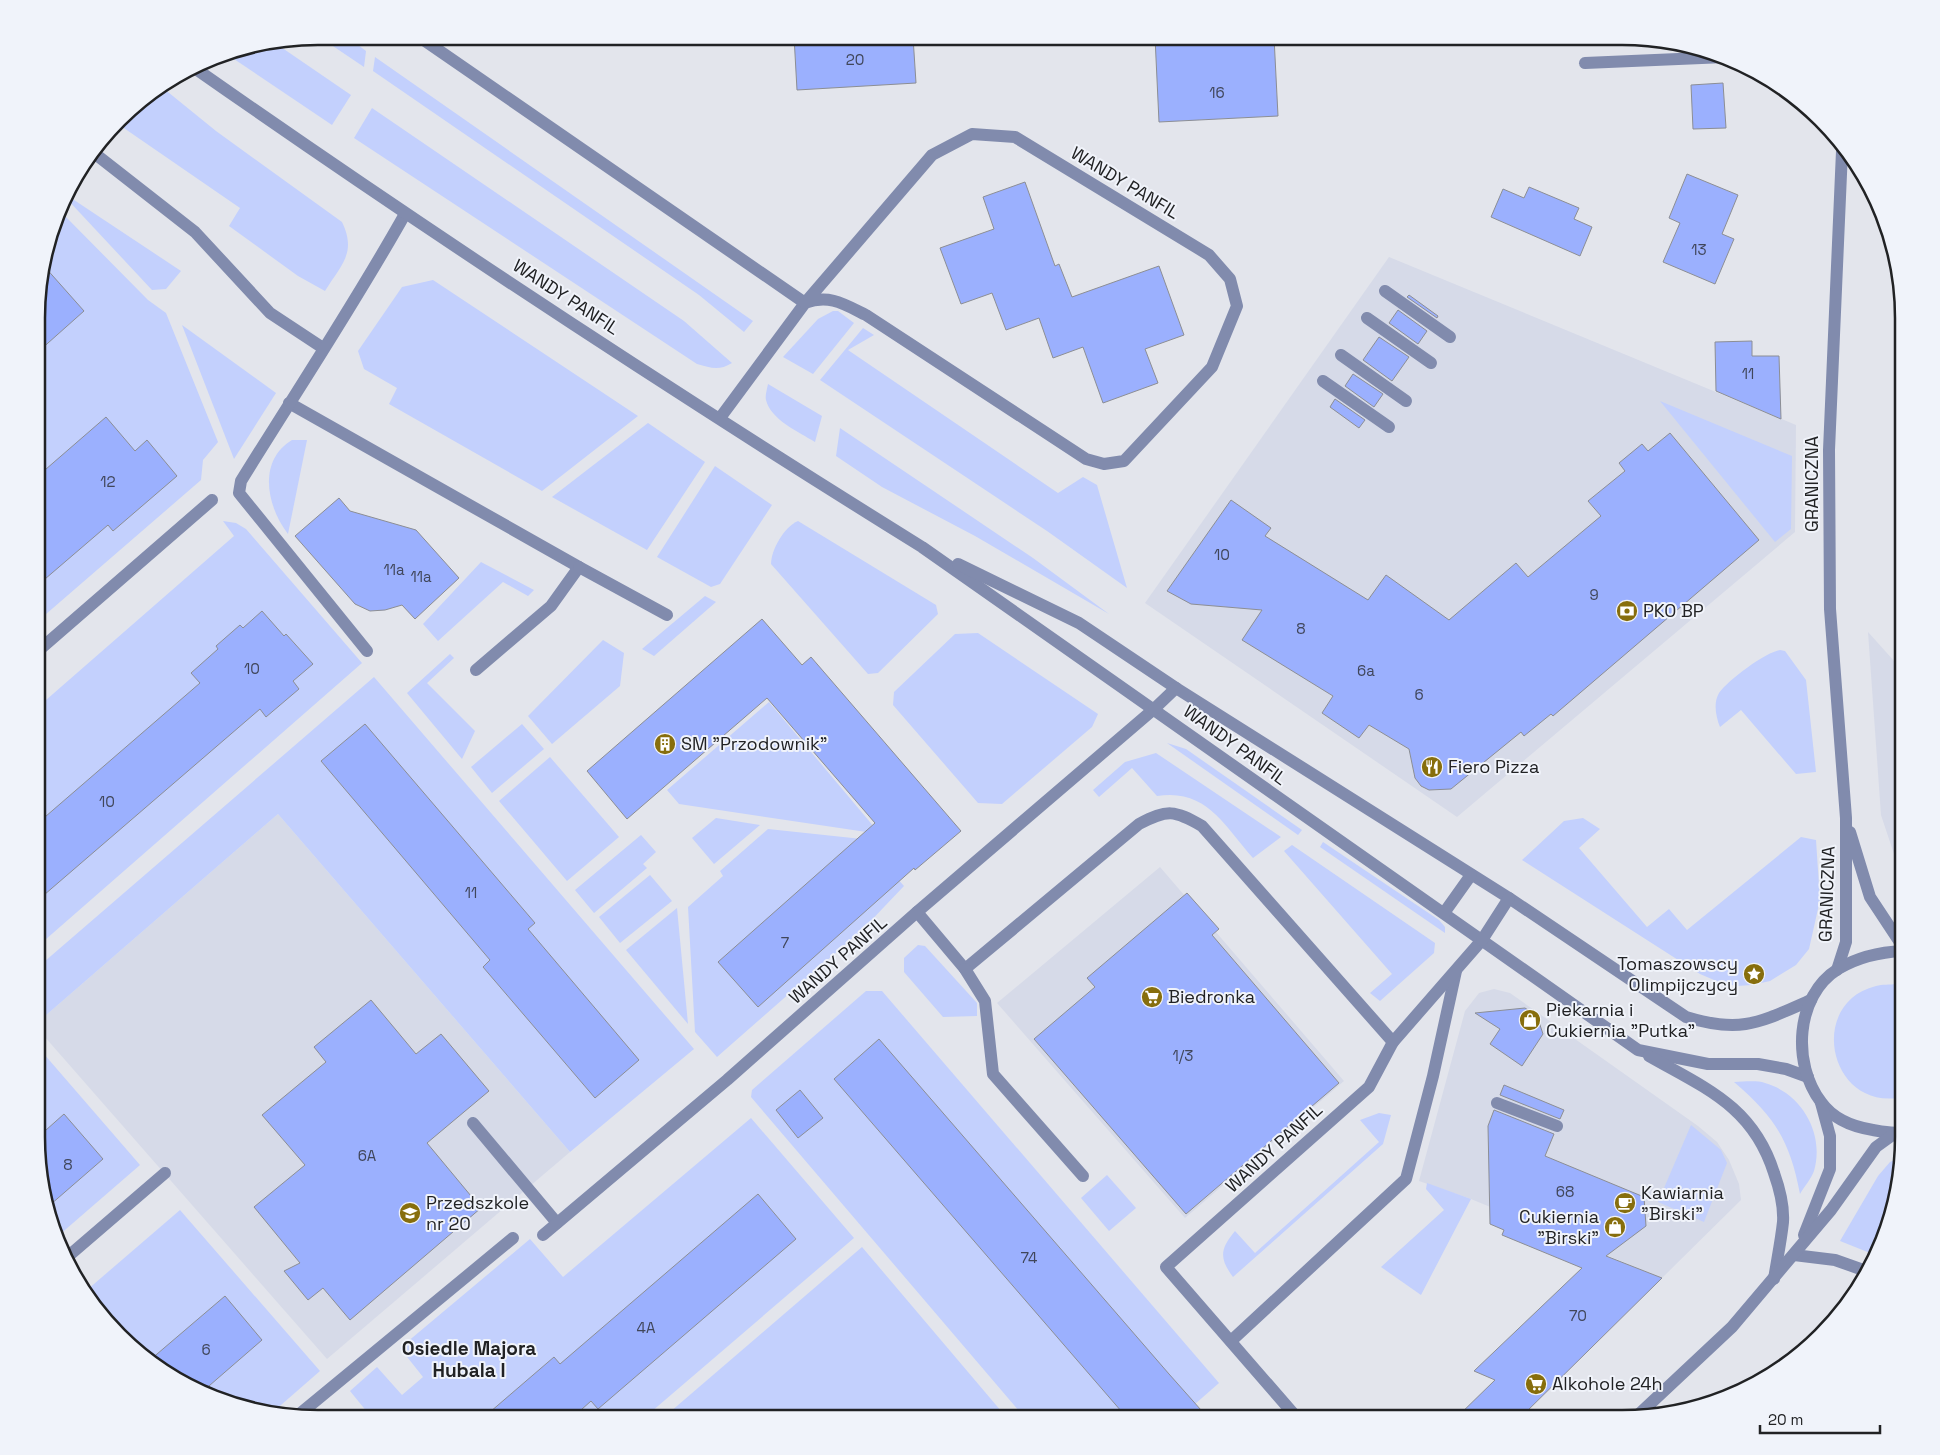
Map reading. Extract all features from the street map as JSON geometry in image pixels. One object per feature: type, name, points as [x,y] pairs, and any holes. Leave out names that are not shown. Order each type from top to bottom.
[{"type":"street","points":[[431,45],[805,303]]},
{"type":"street","points":[[1585,63],[1706,58]]},
{"type":"street","name":"WANDY PANFIL","points":[[200,72],[405,214],[922,547],[1638,1050],[1708,1064],[1758,1064],[1786,1069],[1808,1076]]},
{"type":"street","name":"WANDY PANFIL","points":[[720,418],[805,303],[932,155],[972,134],[1015,137],[1209,255],[1230,279],[1237,306],[1212,367],[1124,461],[1104,464],[1086,459],[866,315],[834,300],[817,298],[805,303]]},
{"type":"street","points":[[98,156],[195,232],[270,313],[323,348]]},
{"type":"street","name":"GRANICZNA","points":[[1837,970],[1846,942],[1846,818],[1830,609],[1829,450],[1842,156]]},
{"type":"street","points":[[367,651],[240,494],[241,481],[323,348],[369,278],[405,214]]},
{"type":"street","points":[[1385,291],[1450,337]]},
{"type":"street","points":[[1367,318],[1431,363]]},
{"type":"street","points":[[1341,355],[1406,401]]},
{"type":"street","points":[[1323,381],[1389,427]]},
{"type":"street","points":[[289,403],[579,568],[667,615]]},
{"type":"street","points":[[45,645],[212,500]]},
{"type":"street","name":"WANDY PANFIL","points":[[922,547],[1079,623],[1176,688],[1509,898],[1686,1016],[1713,1025],[1753,1024],[1811,1000]]},
{"type":"street","points":[[476,670],[551,606],[579,568]]},
{"type":"street","name":"WANDY PANFIL","points":[[543,1235],[742,1066],[1176,688]]},
{"type":"street","points":[[965,969],[1139,824],[1158,814],[1179,813],[1202,826],[1394,1042]]},
{"type":"street","name":"GRANICZNA","points":[[1846,818],[1870,897],[1895,935]]},
{"type":"street","points":[[1444,913],[1472,875]]},
{"type":"street","name":"WANDY PANFIL","points":[[1290,1410],[1166,1267],[1369,1087],[1394,1042],[1482,940],[1509,898]]},
{"type":"street","points":[[917,912],[965,969],[986,1001],[993,1074],[1083,1176]]},
{"type":"street","points":[[1797,1251],[1830,1169],[1830,1136],[1821,1103],[1808,1076],[1802,1037],[1804,1018],[1811,1000],[1837,970],[1866,956],[1895,952]]},
{"type":"street","name":"WANDY PANFIL","points":[[1231,1341],[1406,1179],[1456,970]]},
{"type":"street","points":[[1638,1050],[1695,1082],[1739,1111],[1757,1134],[1770,1159],[1778,1186],[1783,1220],[1774,1279]]},
{"type":"street","points":[[1497,1103],[1557,1126]]},
{"type":"street","points":[[1821,1103],[1839,1118],[1855,1127],[1895,1132]]},
{"type":"street","points":[[473,1123],[557,1222]]},
{"type":"street","points":[[1645,1409],[1732,1327],[1831,1210],[1876,1148],[1895,1136]]},
{"type":"street","points":[[71,1254],[166,1173]]},
{"type":"street","points":[[305,1409],[513,1238]]},
{"type":"street","points":[[1797,1251],[1835,1260],[1861,1269]]},
{"type":"shaded area","points":[[331,45],[358,45],[366,51],[364,67]]},
{"type":"shaded area","points":[[281,47],[351,95],[332,125],[233,58]]},
{"type":"shaded area","points":[[375,57],[753,321],[744,332],[699,295],[373,71]]},
{"type":"shaded area","points":[[166,91],[216,131],[342,222],[348,242],[347,251],[341,266],[325,291],[298,276],[229,226],[240,208],[123,127]]},
{"type":"shaded area","points":[[372,108],[684,321],[732,363],[719,368],[697,364],[354,138]]},
{"type":"shaded area","points":[[72,199],[181,271],[166,289],[152,290],[71,203]]},
{"type":"shaded area","points":[[65,216],[148,300],[166,313],[218,442],[203,460],[201,480],[45,615],[45,318],[50,265],[59,230]]},
{"type":"shaded area","points":[[1389,257],[1796,425],[1795,532],[1457,817],[1145,603]]},
{"type":"shaded area","points":[[433,280],[638,416],[542,491],[389,404],[397,388],[364,369],[358,351],[402,287]]},
{"type":"shaded area","points":[[833,311],[838,311],[854,323],[813,374],[783,357],[818,319]]},
{"type":"shaded area","points":[[182,325],[276,393],[234,459]]},
{"type":"shaded area","points":[[863,328],[874,335],[848,350],[1058,493],[1083,477],[1097,485],[1127,588],[1047,531],[820,380]]},
{"type":"shaded area","points":[[768,384],[822,416],[815,442],[786,425],[774,414],[766,400]]},
{"type":"shaded area","points":[[1660,401],[1792,456],[1791,529],[1775,542]]},
{"type":"shaded area","points":[[648,423],[705,462],[647,550],[552,497]]},
{"type":"shaded area","points":[[840,428],[1033,558],[1109,614],[975,536],[882,487],[836,456]]},
{"type":"shaded area","points":[[292,440],[307,440],[288,534],[275,511],[269,485],[270,472],[274,460],[281,449]]},
{"type":"shaded area","points":[[715,466],[772,505],[720,584],[711,587],[657,557]]},
{"type":"shaded area","points":[[223,521],[236,523],[246,529],[362,663],[45,940],[45,701],[234,536]]},
{"type":"shaded area","points":[[798,521],[936,605],[938,614],[878,673],[868,674],[771,564],[773,552],[779,540],[788,528]]},
{"type":"shaded area","points":[[481,562],[534,590],[528,596],[503,582],[438,641],[423,624]]},
{"type":"shaded area","points":[[705,596],[716,602],[654,656],[642,649]]},
{"type":"shaded area","points":[[1868,632],[1895,662],[1895,857],[1881,815]]},
{"type":"shaded area","points":[[978,633],[1098,714],[1092,727],[1002,804],[978,803],[893,705],[894,692],[955,634]]},
{"type":"shaded area","points":[[603,640],[624,653],[620,686],[552,744],[528,716]]},
{"type":"shaded area","points":[[1780,650],[1785,651],[1806,680],[1816,772],[1796,774],[1741,710],[1720,727],[1717,719],[1716,701],[1719,693],[1739,674],[1757,661]]},
{"type":"shaded area","points":[[450,654],[454,658],[427,683],[475,731],[462,759],[407,693]]},
{"type":"shaded area","points":[[374,677],[694,1049],[570,1152],[278,814],[45,1016],[45,961]]},
{"type":"shaded area","points":[[769,702],[880,834],[679,804],[667,790]]},
{"type":"shaded area","points":[[522,724],[544,749],[492,793],[471,767]]},
{"type":"shaded area","points":[[1167,743],[1186,749],[1302,830],[1298,835]]},
{"type":"shaded area","points":[[1156,753],[1281,837],[1253,858],[1223,822],[1201,803],[1174,795],[1157,796],[1132,768],[1099,797],[1093,790],[1125,762]]},
{"type":"shaded area","points":[[550,757],[619,837],[567,881],[499,801]]},
{"type":"shaded area","points":[[278,814],[570,1152],[327,1359],[45,1037],[45,1016]]},
{"type":"shaded area","points":[[716,818],[760,825],[714,864],[692,838]]},
{"type":"shaded area","points":[[1583,818],[1600,829],[1579,848],[1647,927],[1669,909],[1687,930],[1801,837],[1816,840],[1820,900],[1809,949],[1796,965],[1770,981],[1737,986],[1721,983],[1700,974],[1522,860],[1564,821]]},
{"type":"shaded area","points":[[768,829],[862,839],[904,886],[865,927],[717,1057],[695,1032],[688,907],[723,876],[720,871]]},
{"type":"shaded area","points":[[641,835],[656,852],[643,864],[647,868],[594,913],[575,890]]},
{"type":"shaded area","points":[[1323,842],[1439,920],[1445,927],[1445,933],[1320,847]]},
{"type":"shaded area","points":[[1292,845],[1435,943],[1434,953],[1380,1001],[1370,993],[1392,974],[1284,851]]},
{"type":"shaded area","points":[[1160,867],[1344,1081],[1185,1218],[997,1003]]},
{"type":"shaded area","points":[[650,875],[672,901],[620,943],[599,917]]},
{"type":"shaded area","points":[[677,908],[688,1024],[626,950]]},
{"type":"shaded area","points":[[918,945],[925,946],[977,1003],[977,1016],[943,1017],[904,972],[904,958]]},
{"type":"shaded area","points":[[1895,984],[1895,1097],[1878,1098],[1858,1089],[1843,1073],[1835,1054],[1834,1033],[1840,1013],[1854,996],[1881,985]]},
{"type":"shaded area","points":[[1494,989],[1510,993],[1698,1126],[1717,1142],[1729,1160],[1739,1184],[1741,1200],[1662,1278],[1471,1199],[1419,1181],[1465,1011],[1479,993]]},
{"type":"shaded area","points":[[866,991],[882,991],[1219,1383],[1188,1410],[1018,1410],[751,1097],[752,1090]]},
{"type":"shaded area","points":[[45,1055],[140,1165],[62,1232],[54,1208],[47,1173]]},
{"type":"shaded area","points":[[1754,1081],[1778,1088],[1799,1105],[1807,1116],[1813,1129],[1817,1157],[1813,1174],[1800,1194],[1786,1144],[1779,1131],[1760,1107],[1734,1082]]},
{"type":"shaded area","points":[[1379,1113],[1391,1115],[1383,1144],[1233,1277],[1225,1264],[1223,1254],[1226,1243],[1235,1231],[1255,1253],[1379,1142],[1360,1120]]},
{"type":"shaded area","points":[[751,1118],[854,1238],[653,1410],[365,1410],[350,1391],[377,1367],[402,1395],[423,1377],[400,1348],[530,1239],[563,1277]]},
{"type":"shaded area","points":[[1691,1125],[1721,1150],[1727,1163],[1704,1222],[1658,1202]]},
{"type":"shaded area","points":[[1894,1160],[1886,1208],[1869,1253],[1840,1241],[1878,1176]]},
{"type":"shaded area","points":[[1107,1175],[1136,1208],[1109,1231],[1081,1198]]},
{"type":"shaded area","points":[[1427,1183],[1471,1199],[1421,1295],[1381,1267],[1444,1210],[1426,1189]]},
{"type":"shaded area","points":[[180,1210],[320,1371],[278,1407],[230,1396],[197,1382],[152,1354],[125,1330],[90,1287]]},
{"type":"shaded area","points":[[862,1247],[1000,1410],[672,1410]]},
{"type":"building","points":[[794,45],[914,45],[916,83],[797,90]]},
{"type":"building","points":[[1155,45],[1274,45],[1278,116],[1159,122]]},
{"type":"building","points":[[1723,83],[1726,128],[1693,129],[1691,85]]},
{"type":"building","points":[[1687,174],[1738,195],[1722,234],[1734,239],[1715,284],[1663,262],[1680,223],[1669,218]]},
{"type":"building","points":[[1025,182],[1055,266],[1059,264],[1072,297],[1159,266],[1184,335],[1145,349],[1158,383],[1103,403],[1083,347],[1053,358],[1039,318],[1006,330],[992,293],[961,304],[940,248],[994,229],[983,197]]},
{"type":"building","points":[[1529,187],[1579,208],[1574,219],[1592,227],[1580,256],[1491,217],[1503,189],[1524,198]]},
{"type":"building","points":[[49,271],[84,311],[45,346]]},
{"type":"building","points":[[1409,295],[1438,316],[1437,318],[1407,297]]},
{"type":"building","points":[[1398,310],[1427,331],[1418,344],[1389,323]]},
{"type":"building","points":[[1379,337],[1409,357],[1392,381],[1363,360]]},
{"type":"building","points":[[1752,341],[1752,356],[1779,356],[1781,419],[1716,391],[1715,342]]},
{"type":"building","points":[[1353,374],[1383,394],[1374,407],[1345,386]]},
{"type":"building","points":[[1335,399],[1365,420],[1359,428],[1330,407]]},
{"type":"building","points":[[106,417],[135,451],[147,440],[177,476],[113,531],[108,525],[45,579],[45,470]]},
{"type":"building","points":[[1670,433],[1759,540],[1553,716],[1551,714],[1524,736],[1521,732],[1451,789],[1429,790],[1421,786],[1415,778],[1409,749],[1369,725],[1359,738],[1322,713],[1333,696],[1242,640],[1262,610],[1191,604],[1167,591],[1231,500],[1271,528],[1265,536],[1368,600],[1386,575],[1449,620],[1516,563],[1528,577],[1601,516],[1588,501],[1625,471],[1619,463],[1642,444],[1648,451]]},
{"type":"building","points":[[339,498],[350,511],[416,530],[459,578],[415,619],[402,605],[385,610],[370,611],[355,604],[295,536]]},
{"type":"building","points":[[262,611],[284,636],[286,634],[313,664],[293,681],[299,689],[266,717],[260,709],[45,894],[45,817],[200,683],[191,673],[218,649],[216,646],[240,625],[243,628]]},
{"type":"building","name":"SM \"Przodownik\"","points":[[762,619],[802,665],[811,657],[961,831],[915,870],[914,868],[758,1007],[718,962],[875,823],[767,698],[627,819],[587,771]]},
{"type":"building","points":[[365,724],[535,923],[528,929],[639,1060],[595,1098],[483,967],[490,960],[321,761]]},
{"type":"building","points":[[1187,893],[1219,929],[1212,935],[1339,1083],[1186,1214],[1034,1039],[1095,987],[1087,978]]},
{"type":"building","points":[[371,1000],[416,1054],[441,1034],[489,1091],[427,1143],[481,1208],[350,1320],[323,1288],[308,1300],[284,1271],[300,1263],[254,1207],[305,1165],[262,1115],[326,1062],[314,1047]]},
{"type":"building","points":[[1525,1008],[1537,1016],[1543,1034],[1522,1066],[1490,1044],[1500,1029],[1475,1013]]},
{"type":"building","points":[[879,1039],[1201,1410],[1120,1410],[834,1079]]},
{"type":"building","points":[[1504,1085],[1564,1110],[1560,1119],[1500,1095]]},
{"type":"building","points":[[800,1090],[823,1118],[798,1138],[776,1110]]},
{"type":"building","points":[[1494,1110],[1554,1134],[1545,1156],[1644,1197],[1646,1226],[1606,1256],[1662,1278],[1528,1410],[1464,1410],[1495,1380],[1474,1371],[1582,1268],[1502,1235],[1504,1230],[1490,1224],[1488,1126]]},
{"type":"building","points":[[64,1114],[103,1159],[53,1203],[47,1173],[45,1131]]},
{"type":"building","points":[[758,1194],[796,1239],[598,1409],[591,1401],[581,1410],[492,1410],[554,1357],[560,1364]]},
{"type":"building","points":[[225,1296],[262,1340],[208,1387],[181,1373],[155,1356]]},
{"type":"place","name":"PKO BP","points":[[1627,611]]},
{"type":"place","name":"SM \"Przodownik\"","points":[[665,744]]},
{"type":"place","name":"Fiero Pizza","points":[[1432,767]]},
{"type":"place","name":"Tomaszowscy Olimpijczycy","points":[[1754,974]]},
{"type":"place","name":"Biedronka","points":[[1152,997]]},
{"type":"place","name":"Piekarnia i Cukiernia \"Putka\"","points":[[1530,1020]]},
{"type":"place","name":"Kawiarnia \"Birski\"","points":[[1625,1203]]},
{"type":"place","name":"Przedszkole nr 20","points":[[410,1213]]},
{"type":"place","name":"Cukiernia \"Birski\"","points":[[1615,1227]]},
{"type":"place","name":"Alkohole 24h","points":[[1536,1384]]},
{"type":"district","name":"Osiedle Majora Hubala I","points":[[469,1359]]}]
